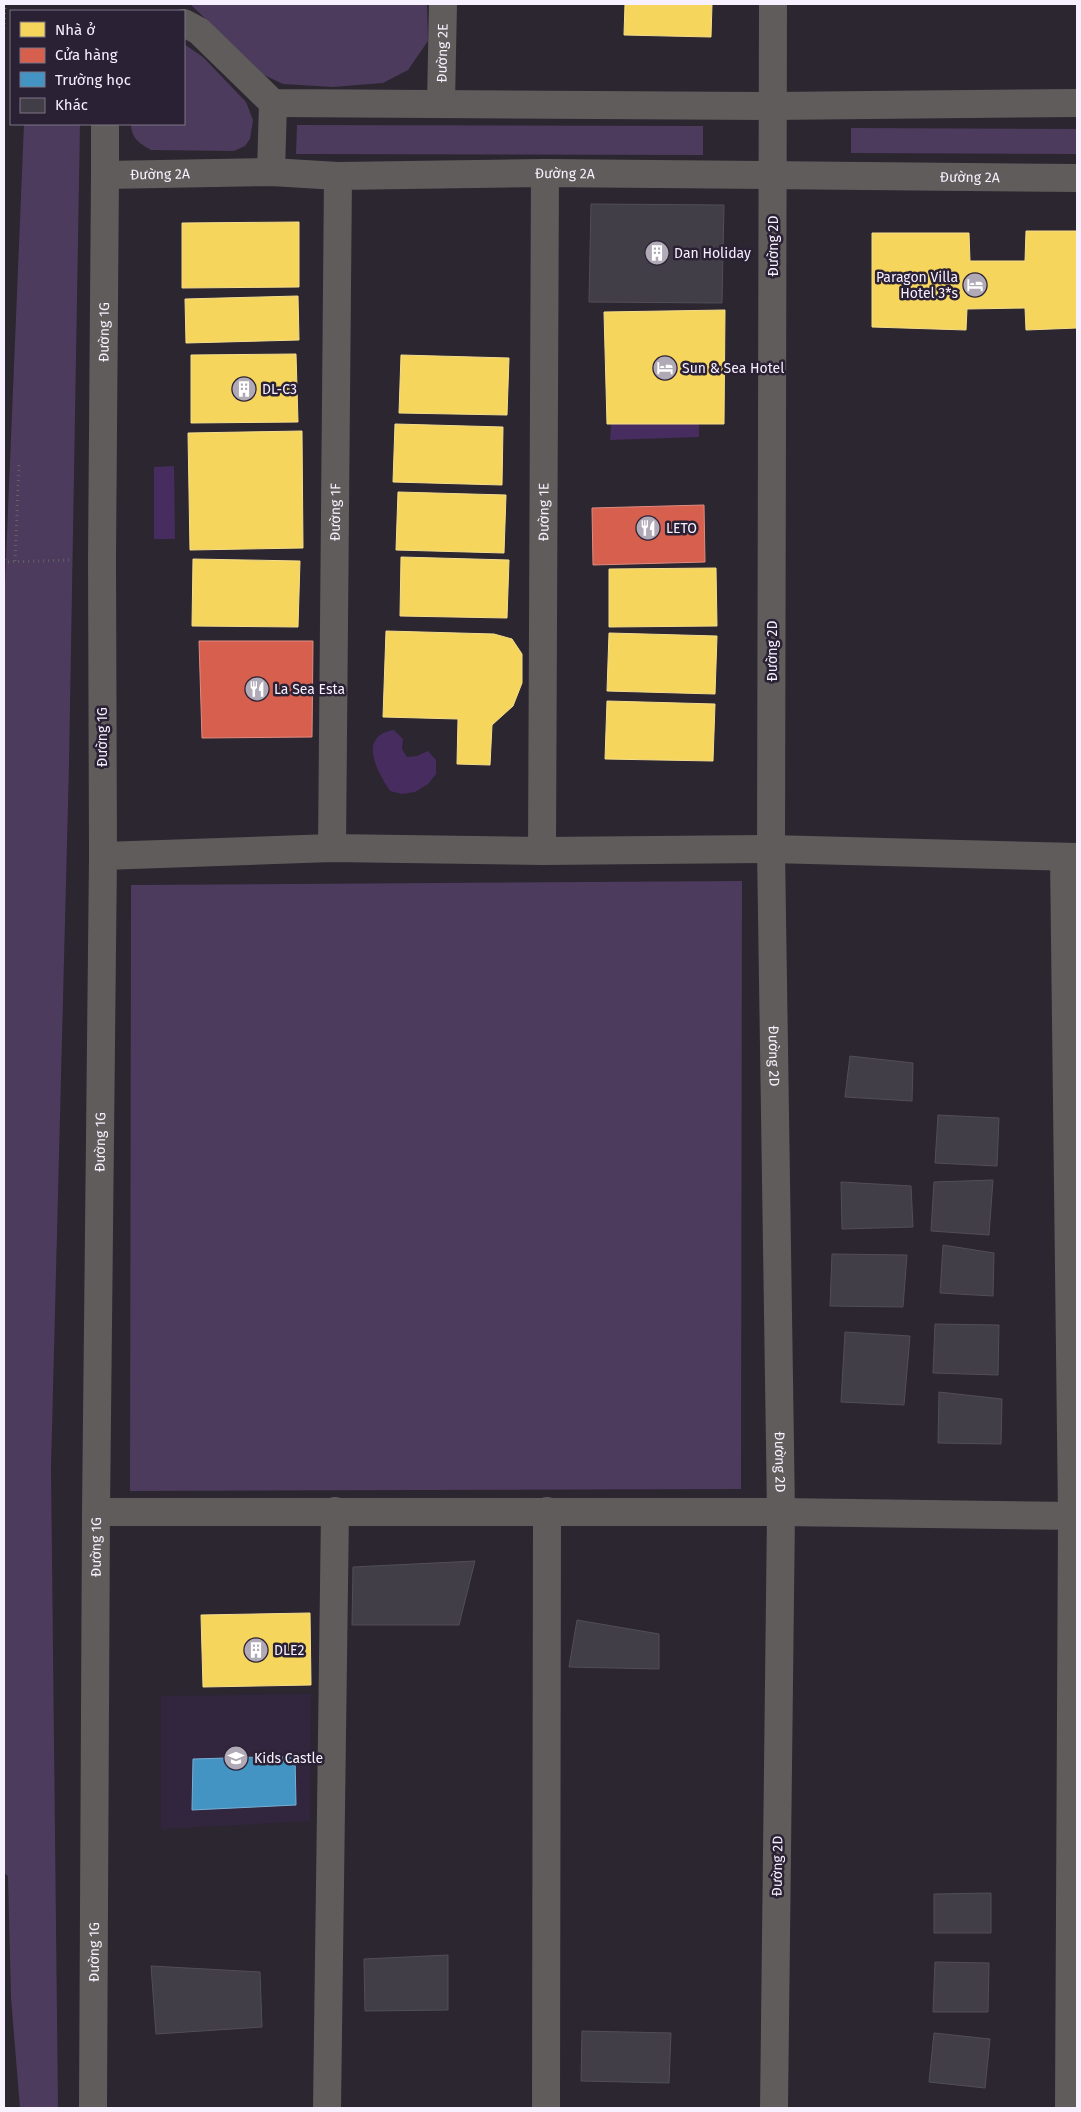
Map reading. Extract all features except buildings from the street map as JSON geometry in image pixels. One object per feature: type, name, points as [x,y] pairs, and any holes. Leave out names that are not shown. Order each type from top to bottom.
[{"type":"street","name":"Đường 2E","points":[[441,103],[443,4]]},
{"type":"street","name":"Đường 2D","points":[[772,4],[771,106],[774,176],[771,848],[780,1512],[774,2108]]},
{"type":"street","points":[[185,24],[199,31],[273,103],[771,106],[1077,103]]},
{"type":"street","points":[[271,172],[273,103]]},
{"type":"street","points":[[105,125],[105,175]]},
{"type":"street","name":"Đường 2A","points":[[105,175],[271,172],[338,176],[545,173],[1077,178]]},
{"type":"street","name":"Đường 1E","points":[[542,851],[545,173]]},
{"type":"street","name":"Đường 1G","points":[[93,2108],[96,1512],[103,856],[102,559],[105,175]]},
{"type":"street","name":"Đường 1F","points":[[332,848],[338,176]]},
{"type":"street","points":[[103,856],[332,848],[542,851],[771,848],[1070,857],[1074,1516],[1069,2108]]},
{"type":"street","points":[[327,2108],[334,1511]]},
{"type":"street","points":[[96,1512],[548,1511],[1074,1516]]},
{"type":"street","points":[[546,2108],[548,1511]]},
{"type":"path","points":[[4,29],[5,4]]},
{"type":"path","points":[[15,561],[19,465]]},
{"type":"path","points":[[4,560],[102,559]]},
{"type":"shaded area","points":[[190,4],[427,4],[428,41],[408,70],[383,83],[333,87],[283,84],[264,75]]},
{"type":"shaded area","points":[[185,45],[203,57],[246,102],[253,120],[250,139],[245,146],[234,151],[151,150],[134,137],[131,125],[185,125]]},
{"type":"shaded area","points":[[24,125],[80,125],[69,765],[51,1468],[58,2108],[20,2108],[11,1998],[8,1876],[4,1873],[4,607]]},
{"type":"shaded area","points":[[297,125],[703,126],[703,155],[296,154]]},
{"type":"shaded area","points":[[851,128],[1077,129],[1077,154],[851,153]]},
{"type":"shaded area","points":[[611,424],[699,424],[699,437],[610,440]]},
{"type":"shaded area","points":[[174,466],[175,539],[154,539],[154,467]]},
{"type":"shaded area","points":[[394,730],[403,739],[402,749],[407,757],[417,756],[428,751],[436,760],[436,774],[428,784],[415,792],[402,794],[390,791],[376,764],[373,747],[376,739]]},
{"type":"shaded area","points":[[742,881],[741,1489],[130,1491],[131,885]]},
{"type":"shaded area","name":"Kids Castle","points":[[311,1694],[310,1821],[161,1829],[161,1696]]},
{"type":"place","name":"Dan Holiday","points":[[657,253]]},
{"type":"place","name":"Paragon Villa Hotel 3*s","points":[[975,285]]},
{"type":"place","name":"Sun & Sea Hotel","points":[[665,368]]},
{"type":"place","name":"DL-C3","points":[[244,389]]},
{"type":"place","name":"LETO","points":[[648,528]]},
{"type":"place","name":"La Sea Esta","points":[[257,689]]},
{"type":"place","name":"DLE2","points":[[256,1650]]},
{"type":"place","name":"Kids Castle","points":[[236,1758]]}]
